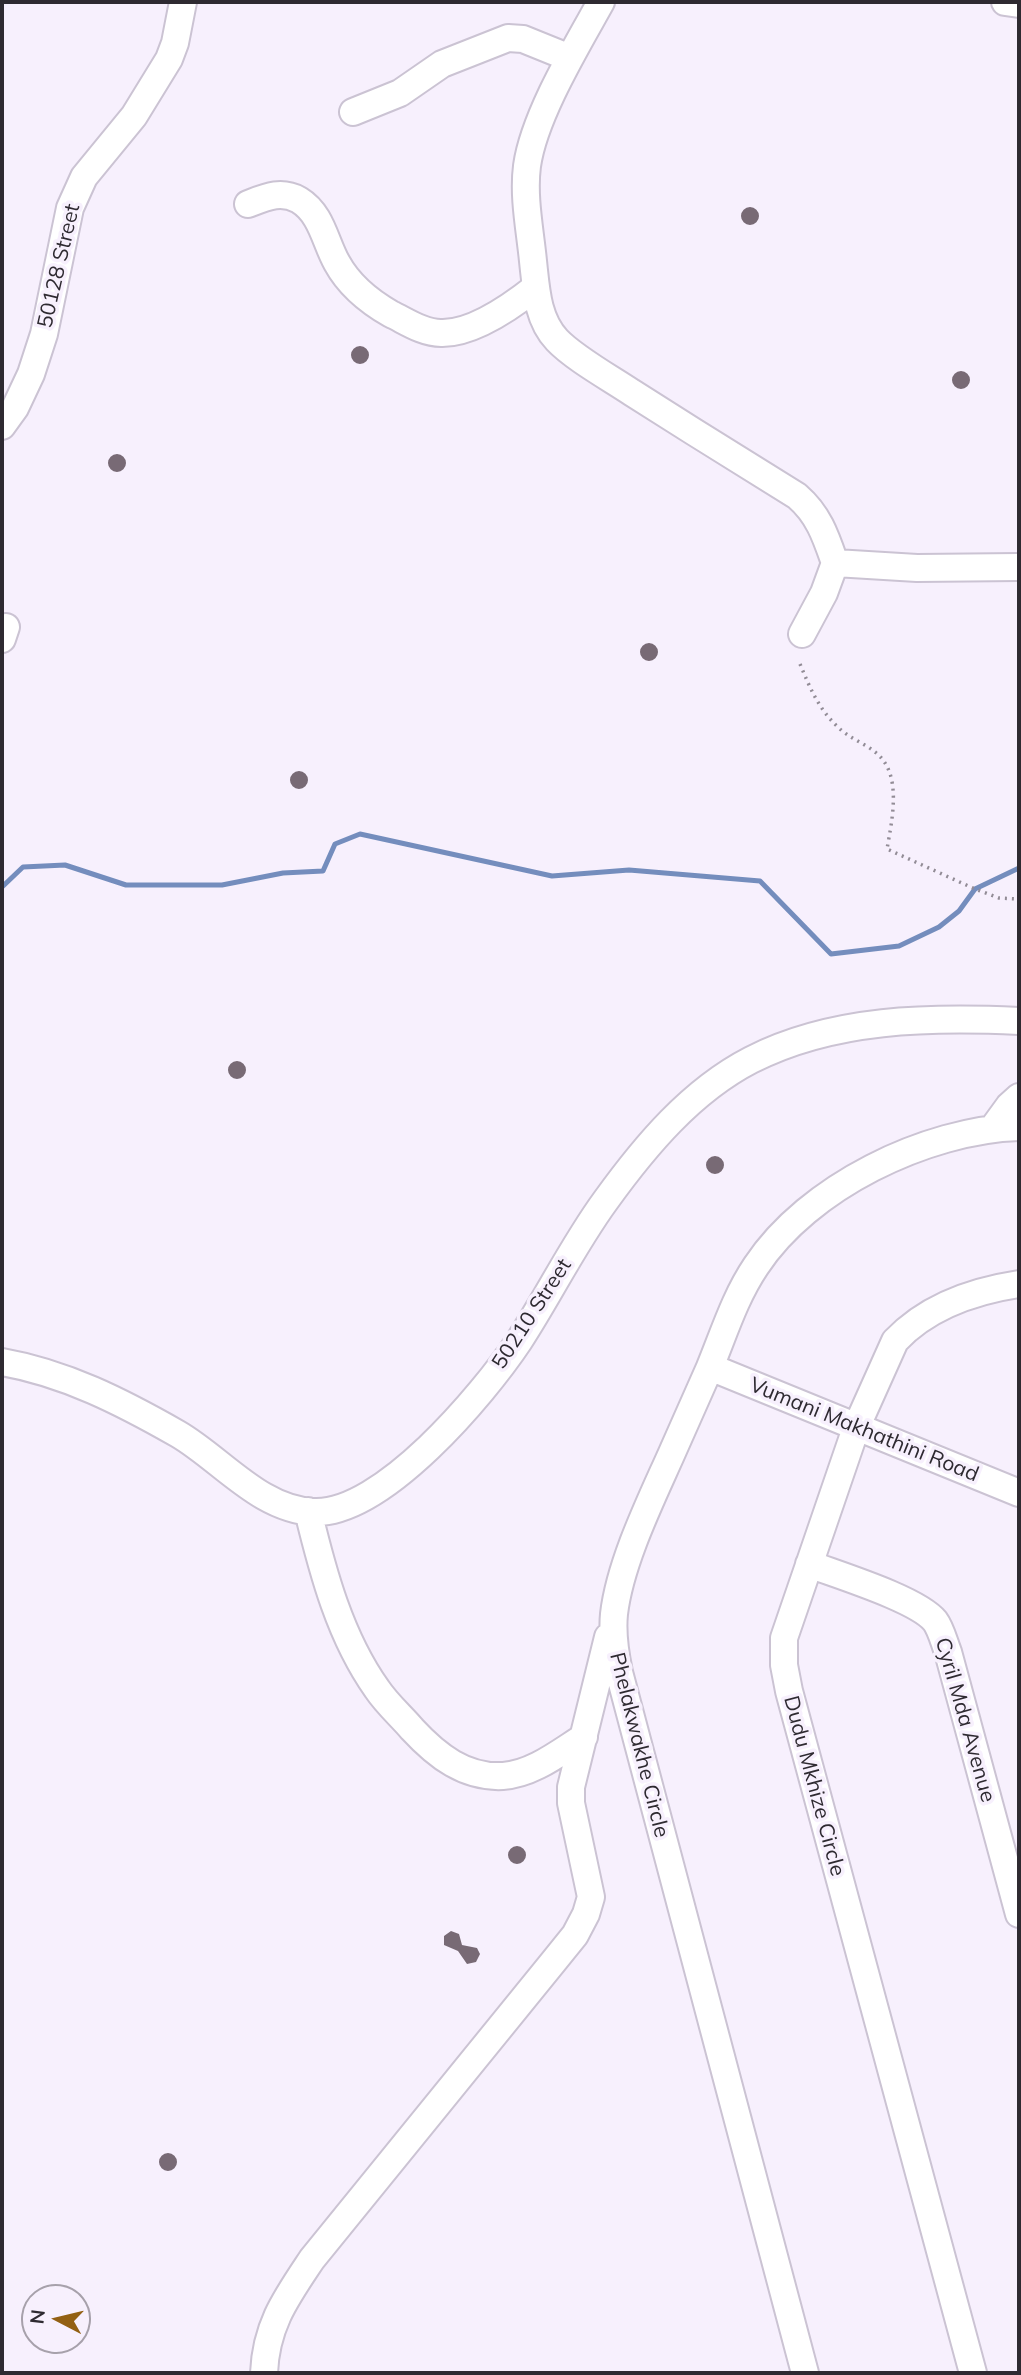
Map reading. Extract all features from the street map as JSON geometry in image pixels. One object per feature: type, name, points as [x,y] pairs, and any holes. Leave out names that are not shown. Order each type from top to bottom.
[{"type":"street","name":"50128 Street","points":[[2,426],[15,408],[31,374],[44,334],[75,198],[84,177],[134,116],[169,59],[183,2]]},
{"type":"street","points":[[601,2],[570,58],[538,126],[530,150],[526,194],[536,287],[542,316],[557,341],[809,506],[820,521],[835,563],[824,593],[802,634]]},
{"type":"street","points":[[1005,2],[1019,4]]},
{"type":"street","points":[[354,112],[400,93],[442,64],[508,38],[523,39],[570,58]]},
{"type":"street","points":[[248,204],[278,194],[300,201],[317,218],[336,262],[351,283],[385,310],[429,331],[451,332],[468,327],[515,304],[536,287]]},
{"type":"street","points":[[835,563],[917,568],[1019,567]]},
{"type":"street","name":"50210 Street","points":[[2,1362],[26,1366],[76,1382],[178,1434],[277,1504],[308,1511],[327,1511],[376,1491],[429,1446],[474,1399],[518,1342],[562,1266],[606,1200],[692,1099],[725,1075],[789,1043],[884,1023],[953,1018],[1019,1021]]},
{"type":"street","points":[[993,1128],[1019,1097]]},
{"type":"street","name":"Phelakwakhe Circle","points":[[806,2373],[619,1672],[613,1635],[614,1614],[620,1585],[638,1532],[743,1289],[756,1266],[792,1224],[856,1177],[892,1158],[926,1145],[971,1132],[1019,1127]]},
{"type":"street","name":"Dudu Mkhize Circle","points":[[974,2373],[789,1690],[784,1665],[784,1638],[856,1428],[895,1341],[927,1314],[956,1300],[1019,1284]]},
{"type":"street","name":"Vumani Makhathini Road","points":[[710,1367],[1019,1493]]},
{"type":"street","points":[[308,1511],[329,1587],[356,1656],[378,1691],[426,1744],[448,1763],[468,1771],[505,1776],[540,1764],[584,1737]]},
{"type":"street","name":"Cyril Mda Avenue","points":[[809,1564],[909,1603],[926,1612],[936,1623],[948,1652],[1019,1914]]},
{"type":"street","points":[[264,2373],[271,2328],[281,2305],[312,2259],[575,1935],[586,1914],[591,1897],[589,1877],[571,1803],[571,1787],[614,1614]]},
{"type":"path","points":[[800,664],[815,700],[840,729],[878,754],[890,774],[894,797],[887,849],[949,879],[999,898],[1019,899]]},
{"type":"building","points":[[746,207],[754,207],[759,216],[757,223],[746,225],[741,220],[741,212]]},
{"type":"building","points":[[356,346],[364,346],[369,355],[367,362],[356,364],[351,359],[351,351]]},
{"type":"building","points":[[957,371],[965,371],[970,380],[968,387],[957,389],[952,384],[952,376]]},
{"type":"building","points":[[113,454],[121,454],[126,463],[124,470],[113,472],[108,467],[108,459]]},
{"type":"building","points":[[645,643],[653,643],[658,652],[656,659],[645,661],[640,656],[640,648]]},
{"type":"building","points":[[295,771],[303,771],[308,780],[306,787],[295,789],[290,784],[290,776]]},
{"type":"building","points":[[233,1061],[241,1061],[246,1070],[244,1077],[233,1079],[228,1074],[228,1066]]},
{"type":"building","points":[[711,1156],[719,1156],[724,1165],[722,1172],[711,1174],[706,1169],[706,1161]]},
{"type":"building","points":[[513,1846],[521,1846],[526,1855],[524,1862],[513,1864],[508,1859],[508,1851]]},
{"type":"building","points":[[451,1931],[459,1934],[462,1945],[477,1948],[480,1954],[476,1962],[467,1964],[458,1951],[444,1945],[444,1936]]},
{"type":"building","points":[[164,2153],[172,2153],[177,2162],[175,2169],[164,2171],[159,2166],[159,2158]]},
{"type":"waterway","points":[[2,887],[23,867],[65,865],[126,885],[222,885],[283,873],[323,871],[335,844],[360,834],[552,876],[629,870],[760,881],[831,954],[899,946],[939,927],[959,911],[975,889],[1019,868]]}]
